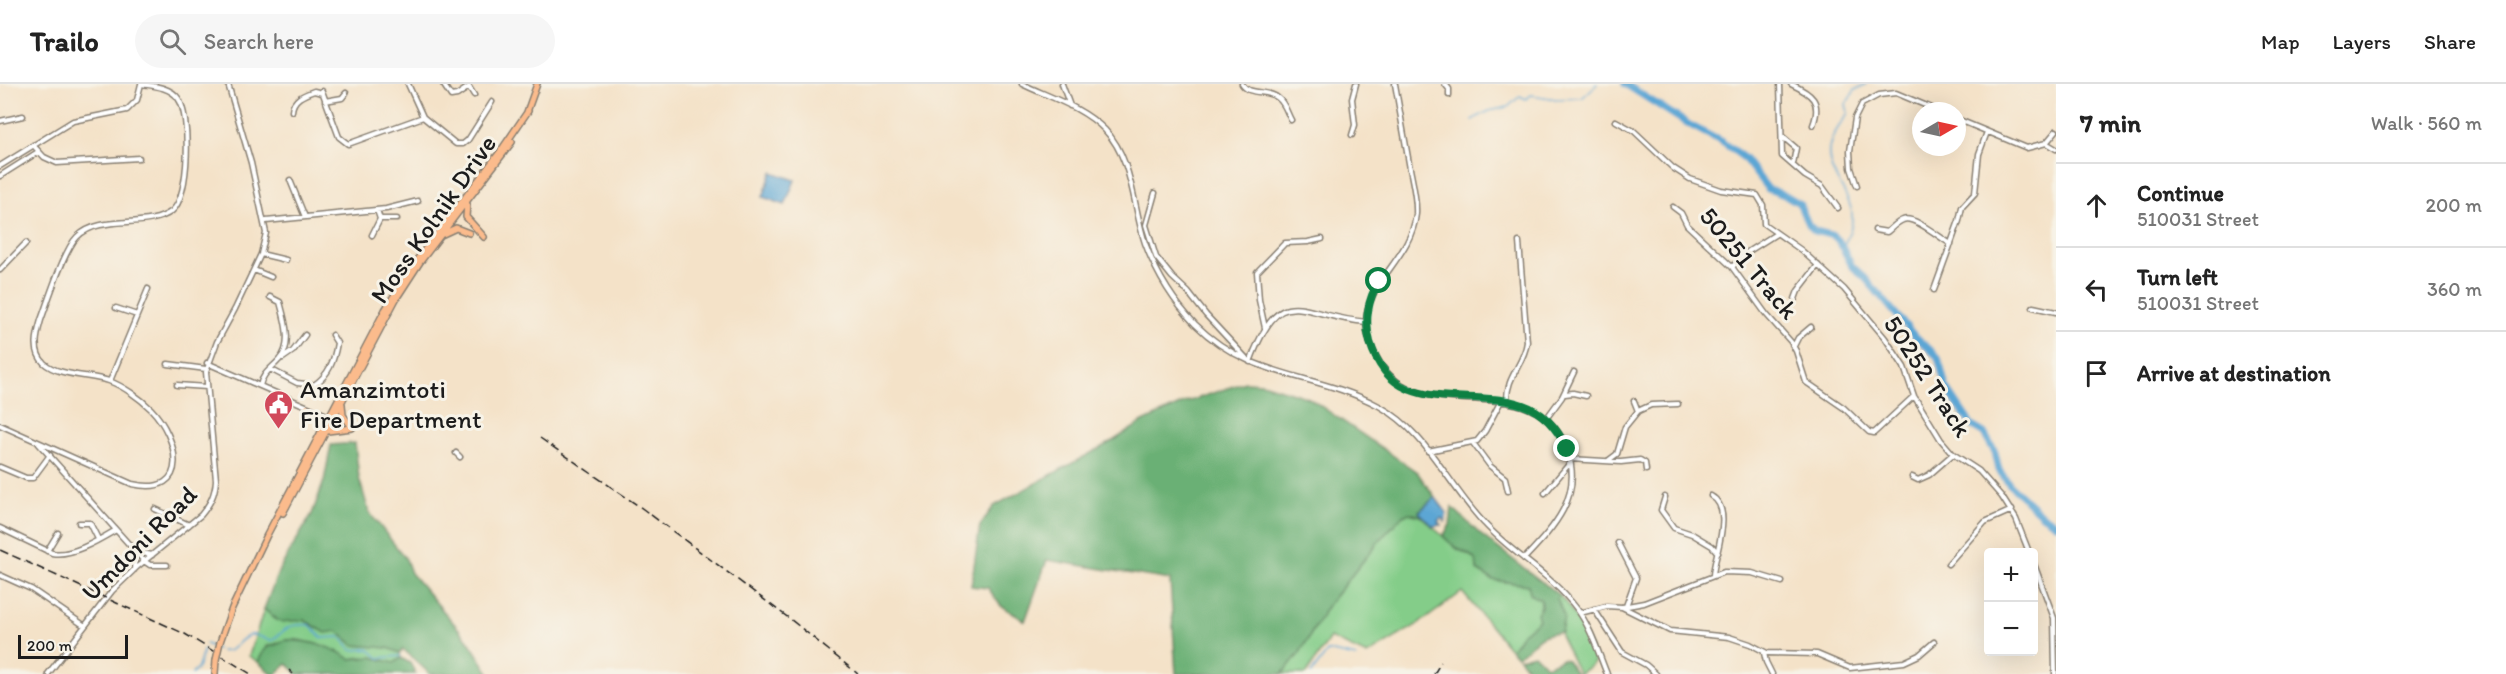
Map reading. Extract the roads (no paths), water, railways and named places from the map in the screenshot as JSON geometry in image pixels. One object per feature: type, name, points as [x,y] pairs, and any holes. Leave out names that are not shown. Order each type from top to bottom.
[{"type":"main road","name":"Moss Kolnik Drive","points":[[266,540],[273,532],[396,299],[441,235],[512,142],[528,111],[537,84]]},
{"type":"main road","name":"Moss Kolnik Drive","points":[[215,674],[220,642],[232,608],[366,344],[416,261],[507,143],[528,111]]},
{"type":"main road","points":[[468,199],[466,217],[484,237]]},
{"type":"main road","points":[[441,235],[453,228],[469,233]]},
{"type":"main road","points":[[328,430],[352,427],[342,412],[343,400]]},
{"type":"main road","points":[[307,408],[319,419],[321,433]]},
{"type":"street","points":[[0,166],[73,120],[123,112],[137,100],[141,84],[166,89],[179,99],[182,107],[187,160],[183,192],[173,210],[162,217],[102,225],[84,231],[78,236],[62,268],[37,337],[39,356],[51,367],[110,381],[149,407],[166,429],[172,443],[176,460],[173,472],[165,481],[151,487],[132,484],[0,425]]},
{"type":"street","name":"Umdoni Road","points":[[48,674],[112,591],[144,561],[189,525],[209,505],[216,488],[207,363],[254,270],[266,240],[266,221],[228,84]]},
{"type":"street","points":[[408,84],[423,117],[456,144],[464,144],[468,140],[492,102]]},
{"type":"street","points":[[443,84],[451,96],[457,95],[468,87],[474,95]]},
{"type":"street","points":[[1022,84],[1070,106],[1099,124],[1116,144],[1124,162],[1145,243],[1170,293],[1204,333],[1250,361],[1367,400],[1402,421],[1484,524],[1557,586],[1580,613],[1607,674]]},
{"type":"street","points":[[1062,84],[1070,106]]},
{"type":"street","points":[[1242,84],[1247,90],[1278,97],[1291,120]]},
{"type":"street","points":[[1352,135],[1355,125],[1352,99],[1356,84]]},
{"type":"street","points":[[1395,84],[1416,215],[1406,245],[1374,289],[1367,322],[1369,340],[1378,361],[1388,374],[1407,388],[1432,397],[1501,400],[1529,408],[1546,419],[1563,441],[1570,461],[1572,482],[1567,503],[1554,526],[1524,559]]},
{"type":"street","points":[[1444,84],[1449,89],[1449,95]]},
{"type":"street","points":[[1780,84],[1783,137],[1781,153],[1784,159],[1805,176],[1822,186],[1838,208]]},
{"type":"street","points":[[1791,84],[1807,91],[1811,96],[1817,111],[1813,125]]},
{"type":"street","points":[[292,111],[293,104],[299,98],[314,91],[322,92],[339,137],[348,144],[423,117]]},
{"type":"street","points":[[325,101],[342,98],[346,93]]},
{"type":"street","points":[[1857,186],[1851,168],[1850,151],[1857,111],[1875,96],[1896,93],[1918,102]]},
{"type":"street","points":[[0,121],[23,116]]},
{"type":"street","name":"50252 Track","points":[[1616,121],[1634,131],[1669,165],[1690,180],[1721,190],[1755,194],[1762,205],[1763,222],[1776,234],[1792,243],[1844,289],[1885,338],[1904,367],[1914,396],[1941,440],[1953,454],[1979,471],[2012,510],[2027,548]]},
{"type":"street","points":[[1966,123],[2028,148],[2046,143],[2056,131]]},
{"type":"street","points":[[1934,290],[1962,207],[1975,193],[1979,154],[1988,132]]},
{"type":"street","points":[[1783,137],[1796,148],[1793,164]]},
{"type":"street","points":[[2046,143],[2056,149]]},
{"type":"street","points":[[33,145],[38,152],[57,163],[139,158]]},
{"type":"street","points":[[0,176],[38,152]]},
{"type":"street","points":[[290,180],[305,217]]},
{"type":"street","points":[[1155,193],[1146,225],[1156,257],[1206,315],[1228,336],[1238,352],[1250,361]]},
{"type":"street","points":[[266,221],[377,210],[418,201]]},
{"type":"street","name":"50251 Track","points":[[1673,207],[1681,213],[1687,225],[1732,267],[1766,314],[1794,347],[1806,382],[1844,408],[1871,433],[1878,431],[1914,396]]},
{"type":"street","points":[[372,235],[380,219],[377,210]]},
{"type":"street","points":[[380,219],[397,219]]},
{"type":"street","points":[[1875,230],[1887,232],[1908,219],[1925,226],[1951,244]]},
{"type":"street","points":[[1732,267],[1749,251],[1776,234]]},
{"type":"street","points":[[1265,329],[1258,300],[1257,272],[1285,243],[1322,239]]},
{"type":"street","points":[[1508,401],[1509,382],[1526,351],[1527,338],[1519,242]]},
{"type":"street","points":[[0,270],[26,243]]},
{"type":"street","points":[[261,254],[286,260]]},
{"type":"street","points":[[1795,299],[1798,291],[1818,265]]},
{"type":"street","points":[[254,270],[271,277]]},
{"type":"street","points":[[110,381],[148,289]]},
{"type":"street","points":[[270,297],[280,302],[288,341],[287,350],[280,360]]},
{"type":"street","points":[[2033,307],[2056,312]]},
{"type":"street","points":[[116,308],[137,315]]},
{"type":"street","points":[[1250,361],[1265,329],[1276,314],[1292,308],[1306,309],[1345,320],[1367,322]]},
{"type":"street","points":[[1794,347],[1798,338],[1811,327]]},
{"type":"street","points":[[260,386],[263,377],[270,369],[293,351],[305,335]]},
{"type":"street","points":[[270,369],[297,383],[314,385],[327,374],[333,360],[336,344],[332,335]]},
{"type":"street","points":[[207,363],[329,416]]},
{"type":"street","points":[[168,364],[206,369]]},
{"type":"street","points":[[1546,419],[1564,394],[1574,372]]},
{"type":"street","points":[[177,385],[207,387]]},
{"type":"street","points":[[1564,394],[1573,393],[1586,396]]},
{"type":"street","points":[[1428,451],[1478,440],[1501,400]]},
{"type":"street","points":[[1634,401],[1637,412]]},
{"type":"street","points":[[1608,460],[1615,456],[1625,427],[1637,412],[1651,405],[1678,404]]},
{"type":"street","points":[[37,441],[144,561],[150,565],[167,565]]},
{"type":"street","points":[[1473,442],[1490,466],[1506,478],[1508,491]]},
{"type":"street","points":[[1912,477],[1918,480],[1925,478],[1953,454]]},
{"type":"street","points":[[0,467],[26,478],[33,478],[50,455]]},
{"type":"street","points":[[1570,461],[1641,460],[1646,465],[1646,470]]},
{"type":"street","points":[[1545,493],[1570,461]]},
{"type":"street","points":[[1665,496],[1661,507],[1674,528],[1692,534],[1712,546],[1718,553]]},
{"type":"street","points":[[1711,496],[1718,504],[1722,517],[1713,575]]},
{"type":"street","points":[[155,509],[189,525]]},
{"type":"street","points":[[1948,564],[1989,519],[2012,510]]},
{"type":"street","points":[[79,523],[90,523],[98,539]]},
{"type":"street","points":[[0,528],[47,551],[64,554],[116,530]]},
{"type":"street","points":[[47,551],[58,533]]},
{"type":"street","points":[[1618,543],[1636,578],[1624,607]]},
{"type":"street","points":[[134,551],[152,555]]},
{"type":"street","points":[[134,551],[134,570]]},
{"type":"street","points":[[1580,613],[1607,606],[1624,607],[1644,603],[1713,575],[1733,571],[1752,573],[1782,582]]},
{"type":"street","points":[[0,575],[31,589],[85,626]]},
{"type":"street","points":[[2038,575],[2054,618],[2055,674]]},
{"type":"street","points":[[1624,607],[1670,631],[1729,637],[1773,654],[1817,654],[1846,668],[1877,666],[1914,658],[1934,642]]},
{"type":"street","points":[[1594,609],[1622,652],[1650,667],[1656,674]]},
{"type":"street","points":[[1764,652],[1772,674]]},
{"type":"water","points":[[772,172],[795,180],[785,205],[763,197]]},
{"type":"water","points":[[1435,497],[1447,513],[1445,522],[1442,518],[1438,521],[1442,525],[1433,526],[1419,512]]},
{"type":"waterway","points":[[1472,120],[1489,111],[1508,107],[1520,96],[1526,99],[1531,95],[1556,99],[1582,98],[1597,84]]},
{"type":"waterway","points":[[1625,84],[1688,124],[1722,142],[1744,158],[1768,189],[1799,203],[1808,224],[1815,231],[1834,236],[1839,241],[1852,266],[1912,333],[1938,357],[1946,387],[1972,426],[1984,433],[1995,452],[1999,470],[2010,485],[2042,515],[2056,524]]},
{"type":"waterway","points":[[1843,246],[1850,230],[1852,217],[1850,205],[1830,162],[1829,150],[1834,135],[1848,113],[1846,104],[1855,90],[1866,84]]},
{"type":"waterway","points":[[221,651],[233,648],[250,635],[273,640],[290,627],[310,625],[322,638],[340,637],[352,650],[369,649],[379,658],[401,656]]},
{"type":"waterway","points":[[206,644],[217,649]]},
{"type":"waterway","points":[[192,674],[198,668],[204,649]]},
{"type":"waterway","points":[[1311,674],[1328,651],[1356,657]]},
{"type":"railway","points":[[540,438],[643,509],[790,619],[858,674]]},
{"type":"railway","points":[[0,550],[185,634],[251,674]]},
{"type":"railway","points":[[1434,674],[1441,662]]},
{"type":"railway","points":[[289,670],[293,674]]},
{"type":"place","name":"Amanzimtoti Fire Department","points":[[279,430]]}]
